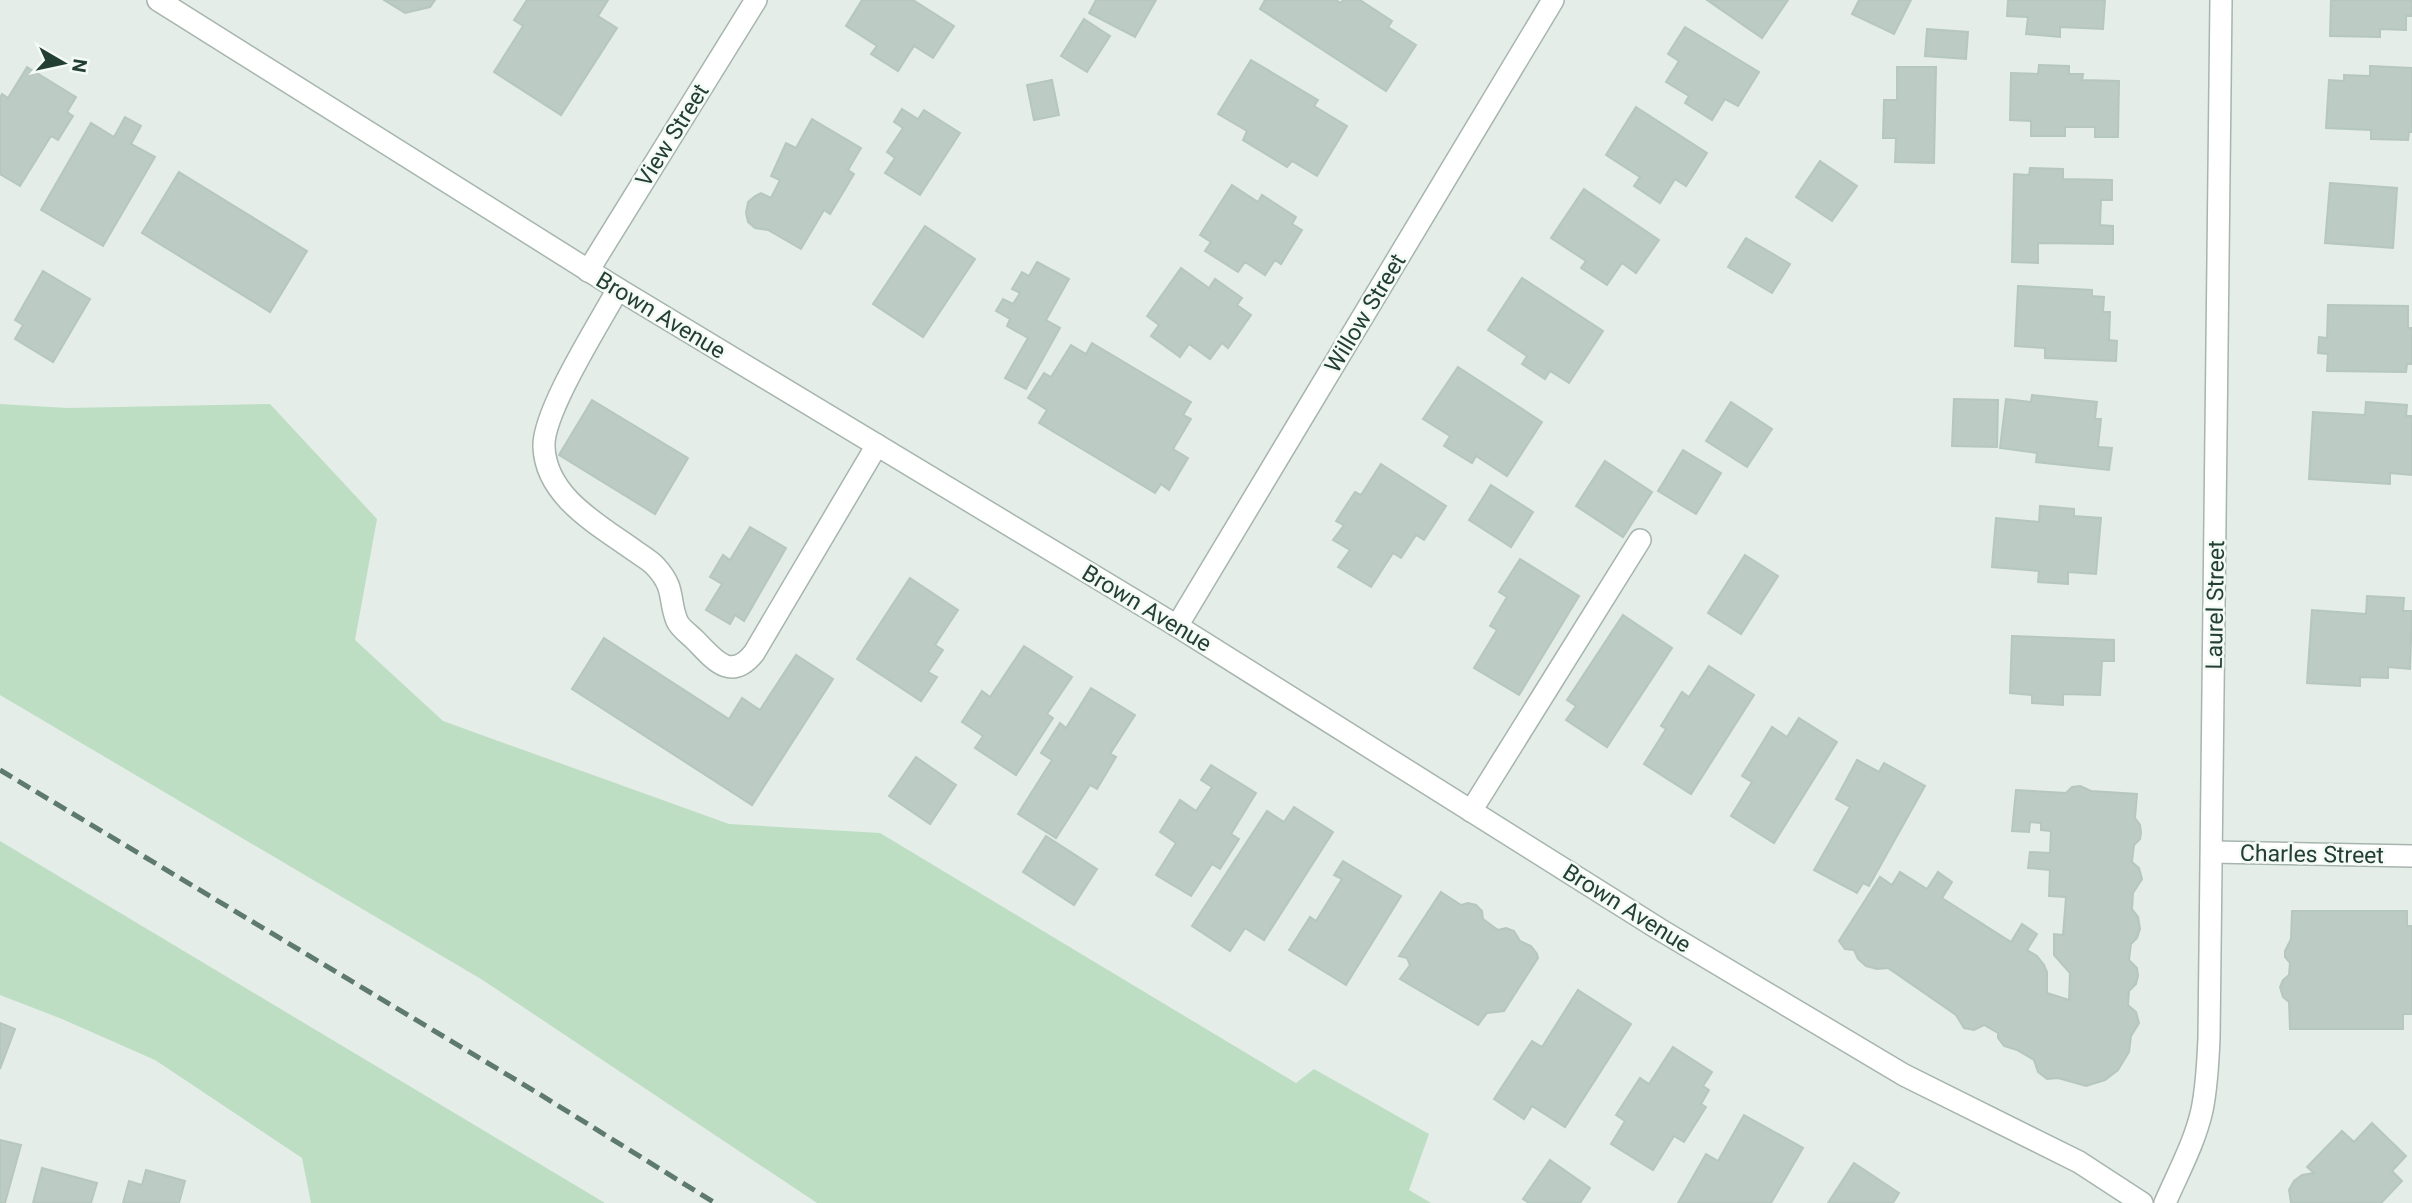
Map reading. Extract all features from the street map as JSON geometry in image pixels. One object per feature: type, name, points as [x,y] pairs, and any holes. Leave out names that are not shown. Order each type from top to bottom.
[{"type":"street","name":"Brown Avenue","points":[[158,0],[588,271],[1177,625],[1659,929],[1895,1069],[2079,1162],[2142,1203]]},
{"type":"street","name":"View Street","points":[[588,271],[755,0]]},
{"type":"street","name":"Willow Street","points":[[1177,625],[1553,0]]},
{"type":"street","name":"Laurel Street","points":[[2165,1203],[2190,1147],[2201,1112],[2207,1076],[2213,852],[2221,0]]},
{"type":"street","points":[[618,289],[552,414],[543,445],[549,472],[570,504],[655,566],[671,588],[677,622],[716,663],[727,667],[737,666],[748,661],[754,653],[877,445]]},
{"type":"street","points":[[1471,811],[1640,540]]},
{"type":"street","name":"Charles Street","points":[[2213,852],[2412,856]]},
{"type":"green space","points":[[0,404],[67,408],[270,404],[377,519],[355,640],[443,721],[729,824],[880,833],[1296,1083],[1314,1069],[1429,1134],[1409,1190],[1431,1203],[817,1203],[481,979],[0,695]]},
{"type":"green space","points":[[0,841],[605,1203],[311,1203],[302,1158],[155,1060],[0,995]]},
{"type":"building","points":[[384,0],[435,0],[430,7],[405,13]]},
{"type":"building","points":[[527,0],[608,0],[598,16],[617,28],[561,115],[494,72],[523,26],[514,20]]},
{"type":"building","points":[[862,0],[913,0],[954,26],[933,58],[914,46],[898,71],[871,54],[877,46],[846,26]]},
{"type":"building","points":[[1096,0],[1156,0],[1135,37],[1089,13]]},
{"type":"building","points":[[1265,0],[1336,0],[1341,3],[1343,0],[1360,0],[1392,21],[1388,27],[1416,45],[1386,91],[1260,9]]},
{"type":"building","points":[[1707,0],[1788,0],[1762,38]]},
{"type":"building","points":[[1859,0],[1911,0],[1894,34],[1852,14]]},
{"type":"building","points":[[2008,0],[2105,0],[2103,29],[2060,27],[2060,37],[2026,34],[2028,17],[2007,16]]},
{"type":"building","points":[[2331,0],[2412,0],[2412,16],[2406,16],[2406,30],[2380,29],[2380,37],[2330,36]]},
{"type":"building","points":[[1084,19],[1110,36],[1087,72],[1061,56]]},
{"type":"building","points":[[1685,27],[1759,72],[1738,106],[1725,99],[1712,120],[1685,103],[1689,96],[1666,82],[1679,61],[1668,54]]},
{"type":"building","points":[[1927,29],[1968,32],[1966,59],[1925,56]]},
{"type":"building","points":[[1251,60],[1318,100],[1314,106],[1347,126],[1317,176],[1292,161],[1287,167],[1243,140],[1247,131],[1218,114]]},
{"type":"building","points":[[2039,65],[2069,66],[2069,74],[2083,74],[2082,80],[2119,81],[2118,137],[2095,137],[2095,127],[2065,127],[2065,136],[2031,136],[2031,121],[2010,120],[2011,73],[2038,74]]},
{"type":"building","points":[[2370,66],[2412,68],[2412,132],[2409,132],[2408,140],[2371,139],[2371,130],[2326,128],[2329,80],[2344,81],[2344,75],[2370,76]]},
{"type":"building","points":[[27,67],[76,97],[67,112],[73,116],[58,140],[51,136],[20,186],[0,174],[0,98],[2,94],[8,98]]},
{"type":"building","points":[[1897,67],[1936,67],[1934,163],[1895,162],[1896,138],[1883,138],[1884,100],[1897,100]]},
{"type":"building","points":[[1052,80],[1059,115],[1034,120],[1027,85]]},
{"type":"building","points":[[1636,107],[1707,153],[1686,186],[1675,179],[1660,203],[1634,186],[1640,177],[1606,155]]},
{"type":"building","points":[[902,109],[918,119],[924,110],[960,133],[920,195],[885,173],[895,158],[887,152],[903,128],[894,122]]},
{"type":"building","points":[[125,117],[141,126],[131,144],[155,157],[103,246],[41,210],[91,123],[114,137]]},
{"type":"building","points":[[812,119],[861,148],[848,170],[854,174],[830,214],[824,210],[801,249],[768,230],[755,228],[748,222],[746,213],[748,202],[755,196],[761,193],[771,198],[780,180],[771,176],[786,143],[796,148]]},
{"type":"building","points":[[1820,161],[1857,186],[1832,221],[1796,197]]},
{"type":"building","points":[[2030,168],[2063,169],[2063,179],[2112,180],[2112,200],[2101,200],[2100,225],[2113,226],[2113,244],[2038,243],[2038,263],[2012,262],[2014,174],[2029,175]]},
{"type":"building","points":[[179,172],[307,251],[270,312],[142,233]]},
{"type":"building","points":[[2330,183],[2397,188],[2393,248],[2325,243]]},
{"type":"building","points":[[1232,185],[1258,202],[1262,195],[1296,217],[1292,224],[1302,230],[1281,264],[1275,260],[1265,275],[1245,262],[1238,272],[1205,251],[1211,242],[1200,235]]},
{"type":"building","points":[[1584,189],[1659,240],[1636,273],[1622,263],[1607,285],[1581,268],[1586,261],[1551,238]]},
{"type":"building","points":[[925,226],[975,259],[923,337],[873,304]]},
{"type":"building","points":[[1746,238],[1790,264],[1772,293],[1728,267]]},
{"type":"building","points":[[1037,262],[1069,279],[1046,320],[1060,328],[1026,389],[1005,378],[1028,338],[1007,326],[1010,319],[996,311],[1003,299],[1013,304],[1020,293],[1012,289],[1022,272],[1029,276]]},
{"type":"building","points":[[1181,268],[1209,288],[1215,279],[1242,298],[1237,305],[1251,315],[1228,348],[1222,343],[1210,359],[1189,344],[1180,357],[1151,336],[1159,325],[1147,316]]},
{"type":"building","points":[[43,271],[90,299],[53,362],[15,339],[23,325],[15,320]]},
{"type":"building","points":[[1522,278],[1603,331],[1569,383],[1550,371],[1545,379],[1522,364],[1527,356],[1488,330]]},
{"type":"building","points":[[2018,286],[2092,290],[2092,296],[2104,297],[2103,312],[2110,312],[2109,340],[2117,341],[2116,361],[2045,358],[2045,348],[2015,346]]},
{"type":"building","points":[[2328,305],[2408,306],[2408,328],[2412,328],[2412,364],[2407,364],[2406,372],[2327,371],[2328,354],[2318,353],[2319,337],[2327,338]]},
{"type":"building","points":[[1092,343],[1191,402],[1183,415],[1191,419],[1173,449],[1188,458],[1169,490],[1161,484],[1155,493],[1039,423],[1047,410],[1028,398],[1044,373],[1051,377],[1071,345],[1086,354]]},
{"type":"building","points":[[1458,367],[1542,422],[1507,476],[1476,456],[1472,463],[1444,446],[1450,436],[1423,419]]},
{"type":"building","points":[[2032,395],[2097,402],[2095,419],[2101,419],[2098,447],[2112,448],[2109,470],[2036,462],[2037,453],[2000,448],[2006,399],[2031,402]]},
{"type":"building","points":[[1954,399],[1998,400],[1997,447],[1952,446]]},
{"type":"building","points":[[592,400],[688,458],[655,514],[559,455]]},
{"type":"building","points":[[1731,402],[1772,429],[1747,467],[1706,441]]},
{"type":"building","points":[[2366,402],[2407,405],[2406,416],[2412,416],[2412,475],[2390,473],[2390,484],[2309,479],[2313,412],[2365,415]]},
{"type":"building","points":[[1683,450],[1721,473],[1696,514],[1658,491]]},
{"type":"building","points":[[1605,461],[1652,492],[1623,537],[1576,506]]},
{"type":"building","points":[[1381,464],[1446,506],[1424,540],[1416,535],[1401,558],[1393,553],[1371,587],[1338,567],[1350,550],[1333,540],[1344,525],[1336,521],[1355,492],[1361,495]]},
{"type":"building","points":[[1491,485],[1533,512],[1511,547],[1469,520]]},
{"type":"building","points":[[2040,506],[2074,509],[2074,516],[2101,518],[2096,574],[2068,572],[2068,584],[2038,582],[2039,571],[1992,567],[1996,518],[2039,522]]},
{"type":"building","points":[[750,527],[786,548],[744,621],[735,615],[730,624],[706,610],[722,584],[710,577],[723,555],[730,560]]},
{"type":"building","points":[[1745,555],[1778,576],[1741,634],[1708,613]]},
{"type":"building","points":[[1520,559],[1579,596],[1519,695],[1474,668],[1497,630],[1490,626],[1507,597],[1499,592]]},
{"type":"building","points":[[910,578],[958,610],[935,645],[943,650],[928,672],[937,677],[921,701],[857,659]]},
{"type":"building","points":[[2367,596],[2404,598],[2403,611],[2412,611],[2410,669],[2388,667],[2388,678],[2360,677],[2360,686],[2307,683],[2312,610],[2366,614]]},
{"type":"building","points":[[1623,615],[1672,648],[1607,747],[1566,720],[1576,706],[1567,700]]},
{"type":"building","points":[[2012,636],[2114,640],[2114,661],[2102,661],[2100,695],[2063,694],[2063,705],[2032,703],[2032,695],[2010,693]]},
{"type":"building","points":[[604,638],[729,719],[742,698],[760,710],[796,655],[833,679],[752,805],[572,689]]},
{"type":"building","points":[[1024,646],[1072,677],[1047,714],[1053,718],[1016,775],[975,748],[983,736],[962,722],[982,691],[990,697]]},
{"type":"building","points":[[1709,666],[1754,695],[1691,794],[1644,764],[1666,729],[1661,726],[1682,692],[1689,697]]},
{"type":"building","points":[[1091,688],[1135,715],[1110,754],[1116,757],[1097,789],[1090,785],[1056,838],[1018,814],[1052,760],[1041,753],[1060,723],[1066,728]]},
{"type":"building","points":[[1799,718],[1837,742],[1774,843],[1731,816],[1752,782],[1742,776],[1772,727],[1787,737]]},
{"type":"building","points":[[916,757],[956,785],[930,824],[889,796]]},
{"type":"building","points":[[1857,760],[1879,772],[1884,763],[1925,786],[1869,886],[1863,883],[1857,893],[1814,870],[1850,807],[1836,799]]},
{"type":"building","points":[[1211,765],[1256,793],[1231,834],[1239,839],[1220,869],[1212,864],[1191,896],[1156,875],[1176,843],[1160,832],[1180,800],[1196,811],[1212,787],[1201,780]]},
{"type":"building","points":[[2080,786],[2091,791],[2137,794],[2135,818],[2141,833],[2140,839],[2134,845],[2132,862],[2139,868],[2142,879],[2133,893],[2132,909],[2138,917],[2140,929],[2131,944],[2129,960],[2137,968],[2138,976],[2136,984],[2129,991],[2128,1005],[2136,1012],[2139,1023],[2131,1036],[2129,1052],[2118,1070],[2105,1080],[2086,1086],[2058,1078],[2047,1079],[2038,1072],[2034,1060],[2004,1046],[1998,1033],[1984,1025],[1974,1030],[1964,1028],[1956,1015],[1888,968],[1866,966],[1858,959],[1854,950],[1845,949],[1839,941],[1880,877],[1892,885],[1900,872],[1927,889],[1938,872],[1952,882],[1942,898],[2011,942],[2022,924],[2037,934],[2027,950],[2037,956],[2044,965],[2047,972],[2047,993],[2069,1000],[2070,973],[2054,955],[2054,934],[2063,935],[2066,897],[2049,896],[2050,870],[2028,868],[2030,852],[2050,853],[2051,831],[2041,830],[2041,823],[2030,822],[2029,832],[2012,831],[2016,790],[2066,793],[2072,787]]},
{"type":"building","points":[[1294,807],[1333,832],[1264,940],[1245,928],[1230,951],[1192,926],[1267,811],[1284,822]]},
{"type":"building","points":[[1046,836],[1097,869],[1074,905],[1023,872]]},
{"type":"building","points":[[1343,861],[1401,896],[1346,985],[1289,950],[1310,917],[1316,921],[1342,879],[1334,875]]},
{"type":"building","points":[[1441,892],[1461,905],[1476,905],[1482,911],[1483,919],[1498,930],[1506,928],[1514,931],[1520,941],[1531,946],[1537,954],[1538,958],[1504,1011],[1487,1013],[1478,1025],[1400,979],[1410,965],[1407,958],[1399,956]]},
{"type":"building","points":[[2292,911],[2407,911],[2407,926],[2412,926],[2412,1014],[2403,1014],[2403,1029],[2290,1029],[2289,1002],[2283,997],[2280,987],[2289,975],[2290,963],[2285,957],[2285,951],[2291,939]]},
{"type":"building","points":[[1578,990],[1631,1024],[1565,1127],[1532,1106],[1524,1119],[1494,1099],[1532,1041],[1542,1047]]},
{"type":"building","points":[[0,1023],[15,1029],[0,1069]]},
{"type":"building","points":[[1673,1047],[1712,1072],[1703,1086],[1709,1090],[1701,1104],[1706,1107],[1684,1142],[1674,1136],[1653,1170],[1611,1144],[1625,1121],[1616,1115],[1640,1078],[1649,1084]]},
{"type":"building","points":[[1744,1115],[1803,1148],[1771,1203],[1678,1203],[1706,1154],[1718,1161]]},
{"type":"building","points":[[2372,1123],[2406,1156],[2392,1171],[2402,1181],[2381,1203],[2291,1203],[2289,1190],[2294,1181],[2302,1175],[2314,1173],[2307,1167],[2342,1131],[2354,1142]]},
{"type":"building","points":[[0,1140],[21,1145],[5,1203],[0,1203]]},
{"type":"building","points":[[1550,1160],[1590,1188],[1580,1203],[1529,1203],[1523,1199]]},
{"type":"building","points":[[1854,1163],[1899,1193],[1893,1203],[1828,1203]]},
{"type":"building","points":[[42,1168],[97,1183],[91,1203],[33,1203]]},
{"type":"building","points":[[146,1170],[185,1181],[179,1203],[123,1203],[129,1181],[142,1185]]},
{"type":"railway","points":[[0,770],[536,1092],[715,1203]]}]
